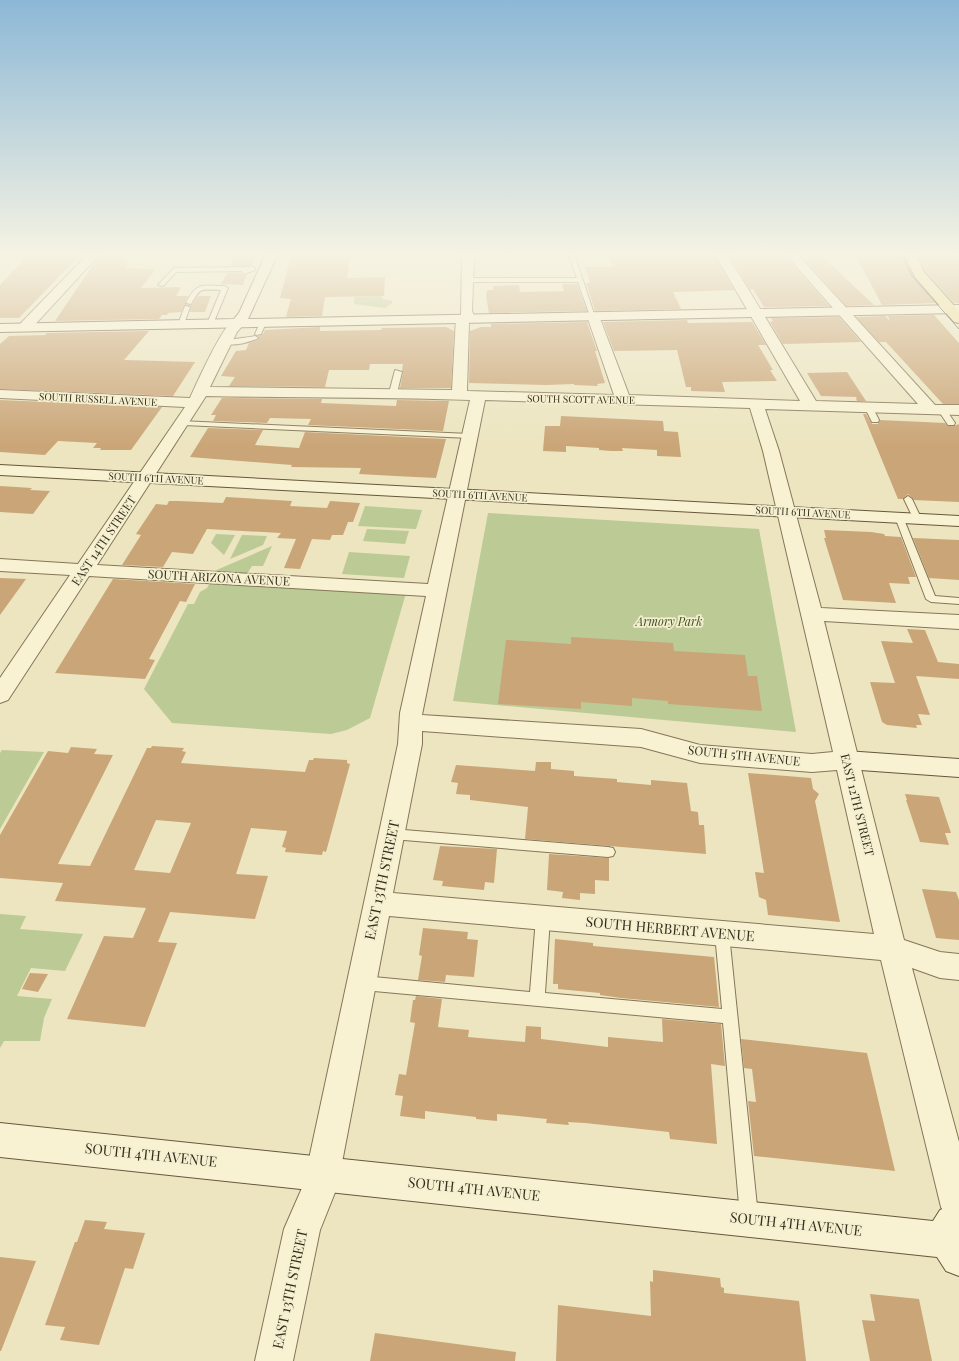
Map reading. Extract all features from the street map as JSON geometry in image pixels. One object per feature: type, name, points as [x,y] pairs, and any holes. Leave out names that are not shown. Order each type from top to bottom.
[{"type":"street","points":[[25,327],[32,320]]},
{"type":"street","points":[[0,328],[105,320]]},
{"type":"street","points":[[201,320],[210,324],[238,323],[259,332],[444,320]]},
{"type":"street","name":"EAST 14TH STREET","points":[[0,693],[85,570],[199,397],[231,330],[241,320]]},
{"type":"street","points":[[459,395],[466,320]]},
{"type":"street","points":[[594,320],[623,400]]},
{"type":"street","points":[[759,320],[811,406]]},
{"type":"street","points":[[851,320],[937,410]]},
{"type":"street","name":"SOUTH SCOTT AVENUE","points":[[199,397],[393,393],[811,406],[872,414],[959,410]]},
{"type":"street","name":"SOUTH RUSSELL AVENUE","points":[[0,394],[199,397]]},
{"type":"street","name":"EAST 13TH STREET","points":[[274,1361],[302,1230],[319,1190],[323,1173],[410,744],[411,713],[478,396]]},
{"type":"street","name":"EAST 12TH STREET","points":[[756,404],[771,451],[812,614],[892,948],[959,1207]]},
{"type":"street","name":"SOUTH 6TH AVENUE","points":[[0,470],[959,521]]},
{"type":"street","name":"SOUTH ARIZONA AVENUE","points":[[0,565],[438,591]]},
{"type":"street","points":[[812,614],[959,622]]},
{"type":"street","name":"SOUTH 5TH AVENUE","points":[[411,722],[641,738],[700,754],[812,763],[846,760],[959,768]]},
{"type":"street","name":"SOUTH HERBERT AVENUE","points":[[378,903],[892,948],[940,965],[959,967]]},
{"type":"street","name":"SOUTH 4TH AVENUE","points":[[0,1140],[955,1240]]},
{"type":"lane","points":[[210,324],[212,320]]},
{"type":"lane","points":[[226,342],[246,341],[259,332]]},
{"type":"lane","points":[[393,393],[398,372]]},
{"type":"lane","points":[[937,410],[951,423]]},
{"type":"lane","points":[[182,423],[470,436]]},
{"type":"lane","points":[[908,499],[908,518],[931,599],[959,601]]},
{"type":"lane","points":[[392,834],[608,852]]},
{"type":"lane","points":[[537,999],[542,918]]},
{"type":"lane","points":[[722,934],[749,1218]]},
{"type":"lane","points":[[361,982],[730,1017]]},
{"type":"green space","points":[[365,506],[422,510],[416,529],[358,526]]},
{"type":"green space","name":"Armory Park","points":[[488,513],[759,529],[796,732],[453,701]]},
{"type":"green space","points":[[367,529],[409,531],[405,544],[363,541]]},
{"type":"green space","points":[[216,534],[235,535],[224,555],[211,543]]},
{"type":"green space","points":[[242,535],[267,536],[263,545],[230,559]]},
{"type":"green space","points":[[272,546],[263,566],[252,566],[247,574],[212,572]]},
{"type":"green space","points":[[349,552],[410,556],[404,578],[342,574]]},
{"type":"green space","points":[[211,581],[406,593],[370,718],[347,730],[331,734],[172,723],[144,689],[188,604],[194,604],[200,592],[207,588]]},
{"type":"green space","points":[[2,750],[44,752],[0,829],[0,753]]},
{"type":"green space","points":[[0,914],[26,916],[20,929],[83,934],[65,971],[31,968],[17,996],[52,999],[44,1018],[40,1041],[4,1041],[0,1048]]},
{"type":"building","points":[[56,320],[132,320],[55,321]]},
{"type":"building","points":[[687,320],[688,323],[752,322],[766,345],[758,345],[773,370],[770,370],[777,381],[722,382],[725,392],[691,391],[691,387],[686,387],[677,350],[614,351],[603,322]]},
{"type":"building","points":[[772,320],[841,320],[861,342],[783,344],[770,322],[773,321]]},
{"type":"building","points":[[858,320],[889,320],[890,321],[889,320],[938,320],[959,343],[959,404],[943,404],[886,342],[879,342]]},
{"type":"building","points":[[587,322],[597,351],[595,351],[605,383],[597,384],[598,386],[574,384],[546,385],[469,383],[470,331],[481,327],[491,327],[491,324]]},
{"type":"building","points":[[320,327],[320,331],[446,327],[454,331],[451,388],[400,388],[403,364],[370,364],[369,370],[329,370],[325,387],[229,386],[235,377],[221,376],[236,351],[246,350],[249,343],[258,340],[258,336],[263,334],[265,330]]},
{"type":"building","points":[[149,331],[124,360],[195,362],[173,396],[0,389],[0,344],[9,336],[45,335],[47,333]]},
{"type":"building","points":[[847,372],[866,401],[857,401],[857,397],[821,396],[807,373]]},
{"type":"building","points":[[222,398],[322,399],[321,403],[396,406],[397,400],[449,401],[443,431],[308,425],[311,419],[270,418],[267,423],[213,421],[216,415],[211,415]]},
{"type":"building","points":[[0,400],[162,407],[131,450],[100,450],[101,448],[93,448],[97,443],[58,441],[45,455],[0,452]]},
{"type":"building","points":[[863,414],[866,414],[872,424],[878,424],[880,420],[945,423],[948,426],[959,424],[959,502],[914,500],[908,494],[903,499],[898,499]]},
{"type":"building","points":[[561,416],[663,421],[664,431],[678,432],[681,457],[657,456],[657,450],[622,448],[623,451],[611,451],[599,450],[599,448],[566,446],[566,452],[543,451],[545,426],[560,426]]},
{"type":"building","points":[[208,428],[263,430],[255,445],[299,448],[305,432],[446,439],[436,478],[359,474],[361,468],[291,467],[292,465],[190,457]]},
{"type":"building","points":[[0,486],[50,491],[33,514],[0,512]]},
{"type":"building","points":[[226,497],[292,501],[290,506],[327,508],[330,501],[360,503],[353,522],[348,522],[343,535],[332,535],[330,540],[312,539],[300,569],[284,568],[296,539],[277,538],[281,533],[207,529],[193,554],[172,552],[163,567],[122,565],[141,535],[136,534],[156,504],[167,505],[169,501],[223,503]]},
{"type":"building","points":[[824,530],[871,532],[884,534],[885,536],[901,537],[916,577],[908,577],[910,584],[889,583],[896,603],[843,600],[824,538],[826,538]]},
{"type":"building","points":[[913,538],[959,540],[959,580],[929,578]]},
{"type":"building","points":[[0,578],[26,579],[0,615]]},
{"type":"building","points":[[113,579],[195,584],[186,602],[180,601],[149,659],[155,660],[145,679],[55,673]]},
{"type":"building","points":[[907,629],[925,630],[938,662],[959,664],[959,679],[916,676],[930,715],[918,714],[922,725],[916,725],[917,728],[887,725],[882,722],[870,682],[895,683],[881,641],[913,643]]},
{"type":"building","points":[[571,637],[673,643],[674,651],[745,655],[748,676],[757,676],[762,711],[668,704],[668,701],[632,698],[632,706],[581,702],[581,709],[498,704],[506,640],[571,644]]},
{"type":"building","points":[[152,746],[184,748],[182,751],[186,752],[181,763],[305,772],[309,760],[313,760],[314,758],[347,760],[347,763],[350,764],[326,852],[323,851],[322,855],[285,852],[286,848],[282,847],[287,831],[251,828],[236,874],[268,876],[255,919],[170,912],[158,942],[177,943],[145,1027],[67,1019],[104,936],[133,938],[146,908],[55,901],[63,883],[0,878],[0,835],[48,751],[68,753],[71,747],[97,749],[94,754],[113,755],[58,864],[90,866],[147,748],[151,748]],"holes":[[[156,820],[191,823],[170,873],[134,870]]]},
{"type":"building","points":[[536,762],[551,762],[551,769],[574,771],[574,776],[617,779],[617,782],[651,785],[651,780],[687,783],[691,811],[698,812],[699,825],[704,825],[706,854],[525,839],[528,807],[470,800],[470,795],[456,794],[458,783],[451,782],[456,765],[535,771]]},
{"type":"building","points":[[748,773],[811,778],[813,789],[819,794],[815,801],[840,922],[768,915],[766,900],[759,897],[755,872],[764,873]]},
{"type":"building","points":[[905,794],[939,797],[951,833],[945,833],[949,845],[920,842]]},
{"type":"building","points":[[440,846],[497,849],[494,883],[485,882],[484,890],[442,886],[443,881],[433,880]]},
{"type":"building","points":[[549,854],[609,858],[609,881],[595,880],[595,894],[580,893],[580,900],[562,898],[563,892],[547,890]]},
{"type":"building","points":[[922,889],[956,892],[959,900],[959,940],[936,938]]},
{"type":"building","points":[[423,928],[468,932],[467,939],[478,940],[474,977],[446,975],[445,982],[418,980],[422,956],[419,955]]},
{"type":"building","points":[[555,939],[593,943],[593,946],[714,957],[719,1007],[621,998],[600,995],[600,993],[558,989],[558,984],[553,984]]},
{"type":"building","points":[[30,973],[48,974],[38,992],[22,989]]},
{"type":"building","points":[[416,996],[442,999],[438,1027],[469,1030],[468,1037],[525,1042],[526,1026],[541,1027],[541,1039],[608,1047],[608,1037],[663,1042],[662,1019],[721,1024],[725,1066],[711,1064],[717,1144],[670,1139],[669,1132],[585,1123],[568,1122],[569,1125],[546,1123],[547,1119],[497,1114],[497,1121],[425,1111],[425,1119],[400,1116],[403,1096],[395,1095],[399,1074],[406,1075],[415,1023],[410,1022],[413,1000],[415,1000]]},
{"type":"building","points":[[741,1039],[867,1053],[895,1171],[754,1156],[748,1101],[756,1102],[752,1069],[744,1068]]},
{"type":"building","points":[[85,1220],[107,1222],[104,1229],[145,1233],[133,1269],[125,1268],[99,1345],[60,1340],[65,1327],[45,1325],[75,1242],[77,1242]]},
{"type":"building","points":[[0,1257],[36,1261],[1,1351],[0,1351]]},
{"type":"building","points":[[653,1270],[720,1278],[721,1287],[724,1288],[724,1293],[799,1301],[806,1361],[556,1361],[558,1305],[651,1316],[650,1281],[653,1282]]},
{"type":"building","points":[[870,1294],[919,1299],[932,1361],[870,1361],[862,1320],[875,1321]]},
{"type":"building","points":[[375,1333],[516,1352],[515,1361],[370,1361]]},
{"type":"tram line","points":[[951,320],[959,329]]}]
